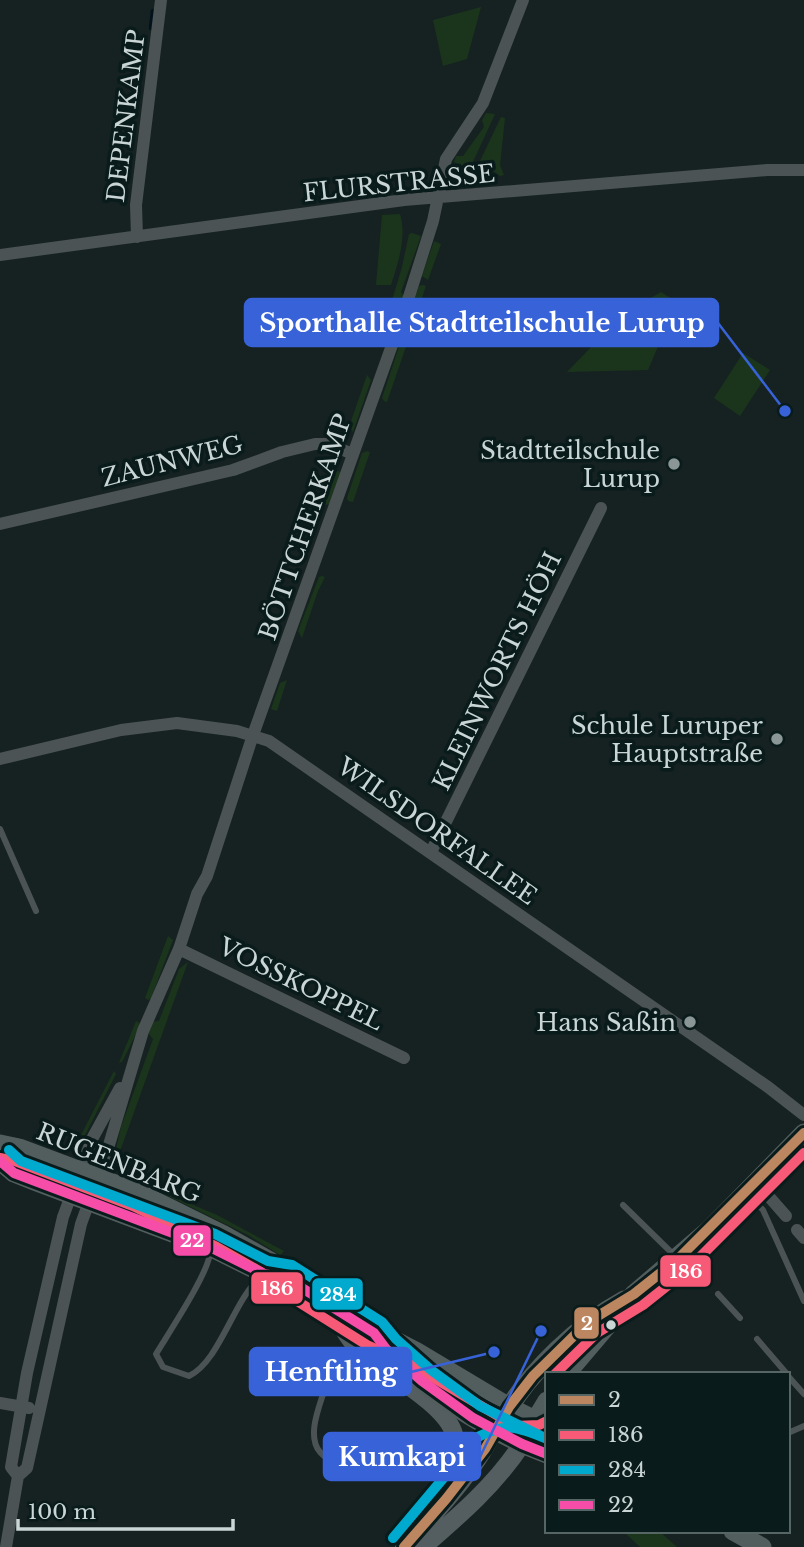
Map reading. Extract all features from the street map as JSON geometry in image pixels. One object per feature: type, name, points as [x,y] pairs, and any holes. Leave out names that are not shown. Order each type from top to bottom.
[{"type":"main road","points":[[545,1453],[536,1441],[533,1376],[588,1322],[635,1294],[679,1258],[804,1133]]},
{"type":"main road","name":"RUGENBARG","points":[[0,1144],[19,1148],[139,1193],[224,1235],[270,1261],[286,1278],[374,1334],[392,1339],[417,1352],[490,1395],[534,1412]]},
{"type":"main road","name":"RUGENBARG","points":[[0,1161],[14,1172],[209,1247],[264,1273],[286,1278]]},
{"type":"main road","points":[[568,1372],[635,1294]]},
{"type":"main road","points":[[333,1307],[345,1333],[358,1349],[437,1410],[452,1427],[457,1450],[452,1490]]},
{"type":"main road","name":"RUGENBARG","points":[[374,1334],[386,1349],[422,1381],[472,1418],[545,1453]]},
{"type":"main road","points":[[404,1547],[485,1449],[495,1431],[496,1412],[490,1395]]},
{"type":"main road","points":[[495,1431],[534,1412]]},
{"type":"main road","points":[[423,1547],[482,1495],[508,1466],[534,1412]]},
{"type":"main road","points":[[485,1449],[499,1442],[518,1442]]},
{"type":"main road","points":[[737,1533],[762,1547]]},
{"type":"street","name":"DEPENKAMP","points":[[137,237],[137,191],[160,0]]},
{"type":"street","name":"BÖTTCHERKAMP","points":[[4,1539],[18,1476],[27,1468],[79,1232],[143,1031],[210,866],[253,735],[407,303],[433,221],[446,159],[483,103],[523,0]]},
{"type":"street","name":"FLURSTRASSE","points":[[0,255],[376,204],[767,170],[804,170]]},
{"type":"street","name":"ZAUNWEG","points":[[0,524],[233,470],[282,452],[315,444],[328,444],[353,454]]},
{"type":"street","name":"KLEINWORTS HÖH","points":[[431,852],[601,508]]},
{"type":"street","name":"WILSDORFALLEE","points":[[0,759],[149,725],[177,723],[208,726],[269,741],[768,1087],[804,1115]]},
{"type":"street","name":"VOSSKOPPEL","points":[[178,949],[404,1058]]},
{"type":"street","name":"BÖTTCHERKAMP","points":[[18,1476],[11,1466],[21,1407],[63,1217],[92,1139],[129,1073]]},
{"type":"street","points":[[751,1187],[786,1216]]},
{"type":"street","points":[[0,1403],[40,1410]]},
{"type":"lane","points":[[0,829],[36,911]]},
{"type":"lane","points":[[751,1187],[804,1301]]},
{"type":"lane","points":[[623,1205],[707,1283]]},
{"type":"lane","points":[[209,1247],[210,1257],[197,1284],[156,1354],[163,1367],[189,1376],[201,1370],[237,1308],[264,1273]]},
{"type":"lane","points":[[197,1284],[206,1290]]},
{"type":"lane","points":[[718,1294],[740,1318]]},
{"type":"lane","points":[[190,1296],[199,1301]]},
{"type":"lane","points":[[228,1303],[237,1308]]},
{"type":"lane","points":[[183,1308],[192,1313]]},
{"type":"lane","points":[[222,1314],[231,1319]]},
{"type":"lane","points":[[215,1326],[224,1331]]},
{"type":"lane","points":[[757,1339],[784,1372]]},
{"type":"lane","points":[[790,1378],[804,1394]]},
{"type":"lane","points":[[325,1388],[315,1422],[316,1443],[318,1450],[346,1472]]},
{"type":"green space","points":[[481,7],[467,59],[443,66],[433,20]]},
{"type":"green space","points":[[486,113],[495,114],[472,164],[466,168],[454,162],[456,156],[463,156],[484,127],[482,120]]},
{"type":"green space","points":[[501,117],[505,118],[500,165],[504,175],[500,176],[480,161]]},
{"type":"green space","points":[[400,214],[402,241],[391,285],[376,285],[382,215]]},
{"type":"green space","points":[[409,234],[421,236],[401,292],[405,298],[403,306],[395,307],[392,319],[387,317]]},
{"type":"green space","points":[[434,241],[441,244],[428,280],[422,276]]},
{"type":"green space","points":[[419,286],[426,286],[412,326],[407,321]]},
{"type":"green space","points":[[661,292],[677,302],[648,370],[567,372],[623,314]]},
{"type":"green space","points":[[404,332],[411,332],[387,402],[382,398]]},
{"type":"green space","points":[[743,353],[770,370],[740,416],[714,398]]},
{"type":"green space","points":[[367,375],[371,380],[353,432],[349,427]]},
{"type":"green space","points":[[370,452],[353,502],[348,501],[362,453]]},
{"type":"green space","points":[[334,470],[341,472],[329,504],[322,506]]},
{"type":"green space","points":[[319,577],[325,577],[302,638],[298,631]]},
{"type":"green space","points":[[287,680],[277,711],[271,709],[280,683]]},
{"type":"green space","points":[[168,936],[173,940],[148,1000],[145,998]]},
{"type":"green space","points":[[188,962],[119,1154],[115,1153],[121,1127],[153,1039],[148,1033],[151,1022],[159,1021],[179,969]]},
{"type":"green space","points":[[136,1021],[141,1024],[122,1062],[119,1063]]},
{"type":"green space","points":[[114,1071],[116,1074],[84,1137],[81,1135]]},
{"type":"green space","points":[[148,1186],[217,1215],[284,1251],[280,1255],[248,1235]]},
{"type":"green space","points":[[432,1378],[477,1403],[474,1408]]},
{"type":"green space","points":[[625,1533],[661,1533],[677,1547],[640,1547]]},
{"type":"waterway","points":[[151,28],[153,11]]},
{"type":"transit line","name":"2","points":[[404,1547],[485,1449],[509,1407],[533,1376],[588,1322],[634,1294],[678,1259],[804,1133]]},
{"type":"transit line","name":"284","points":[[9,1150],[21,1161],[215,1234],[268,1261],[292,1265],[382,1322],[396,1339],[431,1370],[480,1406],[545,1438]]},
{"type":"transit line","name":"186","points":[[557,1372],[597,1333],[643,1305],[687,1270],[804,1153]]},
{"type":"transit line","name":"186","points":[[0,1158],[15,1161],[133,1206],[217,1247],[261,1272],[278,1289],[367,1345],[410,1364],[515,1426],[539,1425],[545,1422]]},
{"type":"transit line","name":"22","points":[[0,1161],[14,1173],[210,1247],[264,1274],[286,1278],[374,1333],[386,1349],[422,1381],[473,1418],[545,1453]]},
{"type":"transit line","name":"284","points":[[393,1538],[478,1437],[497,1429],[512,1428],[545,1438]]},
{"type":"place","name":"Sporthalle Stadtteilschule Lurup","points":[[785,411]]},
{"type":"place","name":"Stadtteilschule Lurup","points":[[674,464]]},
{"type":"place","name":"Schule Luruper Hauptstraße","points":[[777,739]]},
{"type":"place","name":"Hans Saßin","points":[[690,1022]]},
{"type":"place","name":"Kumkapi","points":[[541,1331]]},
{"type":"place","name":"Henftling","points":[[494,1352]]}]
